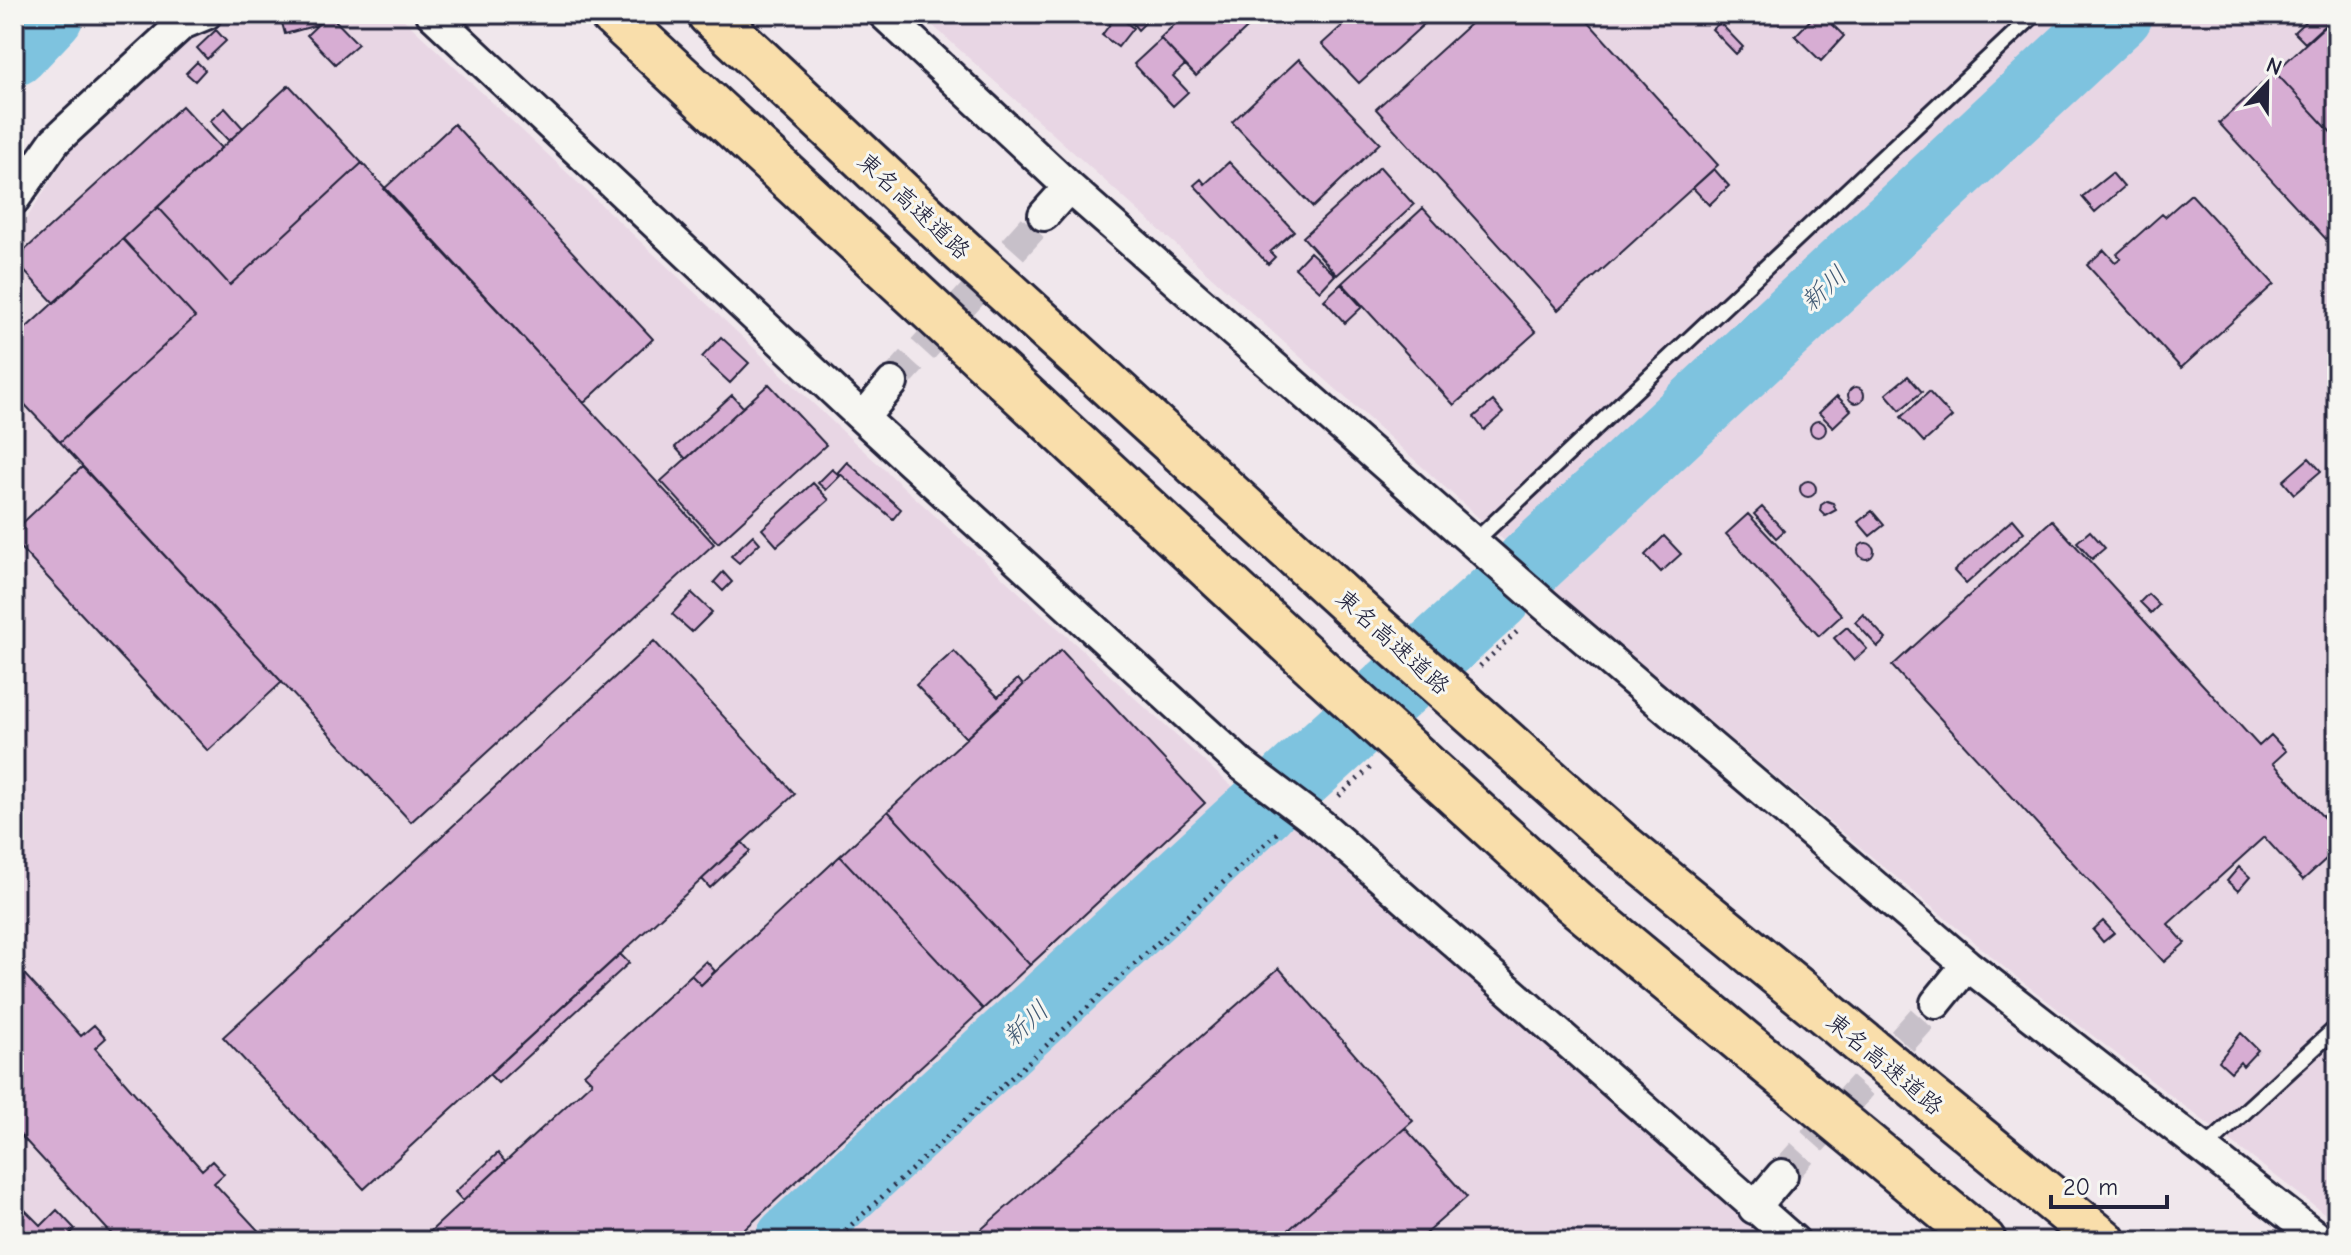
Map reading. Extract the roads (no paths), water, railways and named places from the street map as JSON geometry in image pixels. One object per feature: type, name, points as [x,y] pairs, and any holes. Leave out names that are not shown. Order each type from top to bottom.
[{"type":"highway","points":[[612,14],[1323,673],[1394,758],[1574,902],[1983,1241]]},
{"type":"highway","name":"東名高速道路","points":[[710,14],[960,249],[1376,628],[1468,684],[1620,844],[2103,1241]]},
{"type":"street","points":[[14,199],[55,141],[182,24],[206,14]]},
{"type":"street","points":[[432,14],[863,418],[1242,765],[1302,810],[1794,1241]]},
{"type":"street","points":[[884,14],[1069,187],[1545,605],[1967,965],[2202,1151],[2322,1241]]},
{"type":"street","points":[[1044,215],[1069,187]]},
{"type":"street","points":[[863,418],[892,383]]},
{"type":"street","points":[[1936,1003],[1967,965]]},
{"type":"street","points":[[1754,1208],[1782,1175]]},
{"type":"lane","points":[[1473,543],[2035,14]]},
{"type":"lane","points":[[2202,1151],[2337,1027]]},
{"type":"waterway","points":[[14,51],[49,14]]},
{"type":"waterway","name":"新川","points":[[1529,565],[2118,14]]},
{"type":"waterway","name":"新川","points":[[1291,783],[1497,596]]},
{"type":"waterway","name":"新川","points":[[790,1241],[1263,806]]},
{"type":"tunnel","points":[[892,383],[1044,215]]},
{"type":"tunnel","points":[[1782,1175],[1936,1003]]}]
